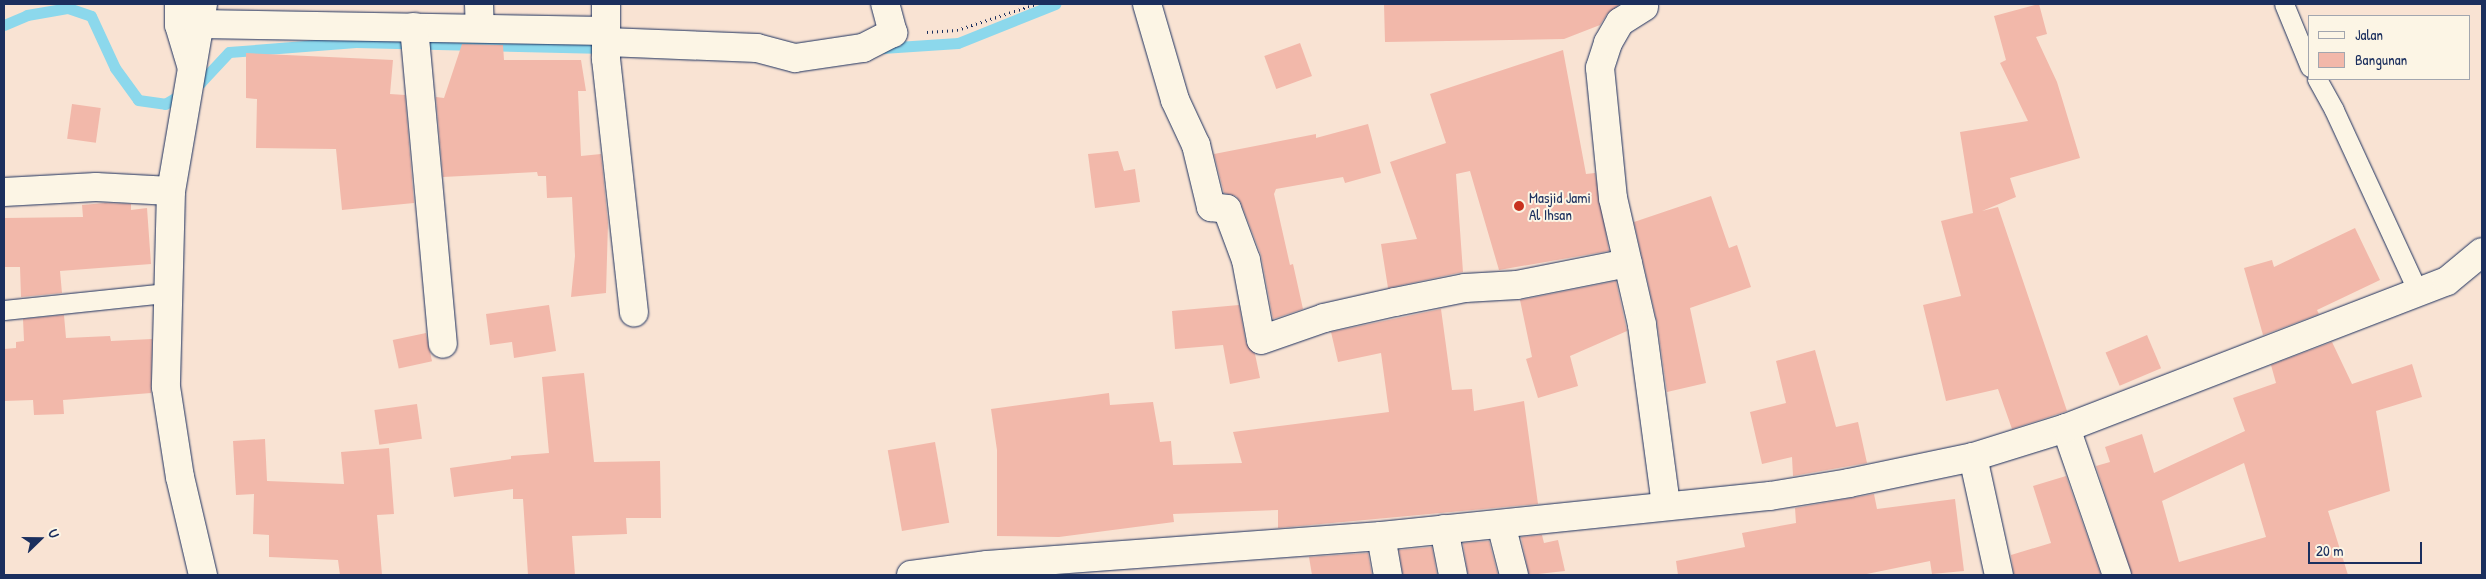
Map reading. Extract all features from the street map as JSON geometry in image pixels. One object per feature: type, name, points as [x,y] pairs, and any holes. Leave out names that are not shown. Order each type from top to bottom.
[{"type":"street","points":[[179,4],[178,25],[193,74]]},
{"type":"street","points":[[606,4],[606,59],[634,312]]},
{"type":"street","points":[[204,575],[180,477],[166,388],[171,190],[193,74],[202,14],[414,27],[479,15],[606,36],[757,48],[795,58],[863,48],[894,33],[885,4]]},
{"type":"street","points":[[1148,4],[1174,100],[1196,145],[1211,207],[1227,209],[1246,260],[1261,340],[1324,318],[1395,302],[1464,288],[1517,285],[1628,263]]},
{"type":"street","points":[[1644,6],[1620,22],[1608,43],[1600,68],[1613,198],[1642,325],[1666,505]]},
{"type":"street","points":[[414,27],[443,344]]},
{"type":"street","points":[[4,192],[96,187],[171,190]]},
{"type":"street","points":[[911,575],[987,565],[1381,536],[1666,505],[1770,496],[1974,457],[2066,428],[2447,281],[2482,252]]},
{"type":"street","points":[[2066,428],[2117,575]]},
{"type":"street","points":[[1974,457],[1999,575]]},
{"type":"street","points":[[1501,524],[1514,575]]},
{"type":"street","points":[[1444,529],[1453,575]]},
{"type":"street","points":[[1381,536],[1388,575]]},
{"type":"lane","points":[[2284,4],[2308,62]]},
{"type":"lane","points":[[2317,80],[2334,110],[2418,292]]},
{"type":"lane","points":[[4,310],[167,293]]},
{"type":"path","points":[[894,33],[957,30],[1036,4]]},
{"type":"building","points":[[1384,4],[1620,4],[1607,14],[1600,25],[1564,39],[1385,42]]},
{"type":"building","points":[[2039,4],[2047,34],[2036,37],[2057,82],[2080,158],[2010,178],[2016,197],[1982,211],[1998,207],[2067,411],[2012,429],[1998,389],[1946,401],[1923,305],[1961,296],[1941,221],[1973,213],[1960,132],[2028,121],[2000,63],[2006,60],[1994,16]]},
{"type":"building","points":[[1300,43],[1312,76],[1276,89],[1264,56]]},
{"type":"building","points":[[462,44],[503,45],[504,60],[581,60],[586,91],[578,91],[581,156],[601,154],[608,223],[606,293],[571,297],[575,256],[572,197],[547,198],[546,176],[538,176],[537,172],[443,177],[436,97],[444,98]]},
{"type":"building","points":[[1563,50],[1586,174],[1595,173],[1609,251],[1499,270],[1470,171],[1456,174],[1463,272],[1388,288],[1381,244],[1417,239],[1390,162],[1446,143],[1430,94]]},
{"type":"building","points":[[246,53],[393,60],[390,94],[405,95],[414,203],[342,210],[336,149],[256,148],[257,99],[246,98]]},
{"type":"building","points":[[72,104],[101,108],[96,143],[67,139]]},
{"type":"building","points":[[1368,124],[1381,173],[1345,183],[1343,177],[1276,189],[1274,194],[1290,265],[1293,264],[1303,309],[1273,319],[1261,255],[1241,203],[1236,196],[1224,193],[1214,154],[1316,134],[1316,138]]},
{"type":"building","points":[[1118,151],[1124,171],[1135,169],[1140,202],[1095,208],[1088,154]]},
{"type":"building","points":[[1711,196],[1729,248],[1737,245],[1751,287],[1690,308],[1706,383],[1667,392],[1657,322],[1634,222]]},
{"type":"building","points":[[105,203],[131,204],[131,210],[147,208],[151,264],[60,271],[62,293],[21,297],[20,267],[4,267],[4,218],[83,217],[82,205]]},
{"type":"building","points":[[2355,228],[2380,280],[2317,310],[2319,314],[2263,335],[2244,268],[2272,260],[2274,267]]},
{"type":"building","points":[[1616,281],[1627,331],[1570,356],[1578,386],[1538,398],[1526,359],[1532,357],[1520,300]]},
{"type":"building","points":[[549,305],[556,351],[514,358],[512,342],[490,345],[486,314]]},
{"type":"building","points":[[1239,305],[1246,343],[1255,354],[1260,378],[1230,384],[1223,345],[1175,349],[1172,311]]},
{"type":"building","points":[[1441,309],[1452,390],[1472,389],[1474,411],[1524,401],[1538,504],[1278,528],[1278,510],[1173,514],[1174,522],[1059,537],[997,536],[997,450],[991,409],[1109,393],[1110,405],[1153,402],[1160,442],[1171,441],[1173,465],[1242,463],[1233,432],[1389,412],[1381,353],[1338,362],[1331,332]]},
{"type":"building","points":[[64,315],[66,338],[110,336],[111,341],[152,339],[151,393],[63,400],[64,414],[34,415],[33,400],[4,401],[4,349],[16,348],[16,342],[24,341],[23,319]]},
{"type":"building","points":[[426,333],[432,361],[399,368],[393,340]]},
{"type":"building","points":[[2147,335],[2161,368],[2120,386],[2106,353]]},
{"type":"building","points":[[2332,342],[2352,384],[2412,364],[2422,397],[2376,411],[2390,491],[2328,511],[2348,575],[2132,575],[2096,466],[2110,462],[2105,447],[2142,434],[2154,473],[2245,431],[2233,398],[2276,383],[2271,365]],"holes":[[[2244,463],[2266,537],[2179,562],[2162,501]]]},
{"type":"building","points":[[1815,350],[1836,427],[1858,422],[1867,463],[1793,476],[1792,457],[1762,464],[1750,412],[1786,403],[1776,361]]},
{"type":"building","points":[[584,373],[594,462],[660,461],[661,518],[626,518],[627,534],[572,536],[575,575],[528,575],[523,499],[513,499],[513,489],[454,497],[450,468],[511,459],[511,456],[549,453],[542,377]]},
{"type":"building","points":[[417,404],[422,439],[379,445],[374,410]]},
{"type":"building","points":[[265,439],[267,481],[344,484],[341,452],[389,448],[394,514],[377,515],[382,575],[340,575],[338,560],[269,557],[269,535],[253,534],[254,494],[236,495],[233,441]]},
{"type":"building","points":[[935,442],[949,523],[902,531],[888,450]]},
{"type":"building","points":[[2066,476],[2101,575],[2014,575],[2011,555],[2051,543],[2033,486]]},
{"type":"building","points":[[1874,494],[1877,509],[1955,499],[1964,571],[1932,574],[1930,561],[1862,575],[1678,575],[1676,561],[1745,547],[1742,533],[1796,523],[1795,508]]},
{"type":"building","points":[[1542,535],[1544,543],[1558,540],[1565,571],[1529,575],[1521,537]]},
{"type":"building","points":[[1489,541],[1498,575],[1468,575],[1463,543]]},
{"type":"building","points":[[1432,547],[1437,575],[1403,575],[1399,550]]},
{"type":"building","points":[[1368,553],[1372,575],[1312,575],[1309,557]]},
{"type":"waterway","points":[[882,48],[958,43],[1055,4]]},
{"type":"waterway","points":[[4,25],[27,15],[68,8],[91,16],[115,68],[138,100],[165,104],[200,83],[229,52],[356,42],[606,48]]},
{"type":"place","name":"Masjid Jami Al Ihsan","points":[[1519,206]]}]
